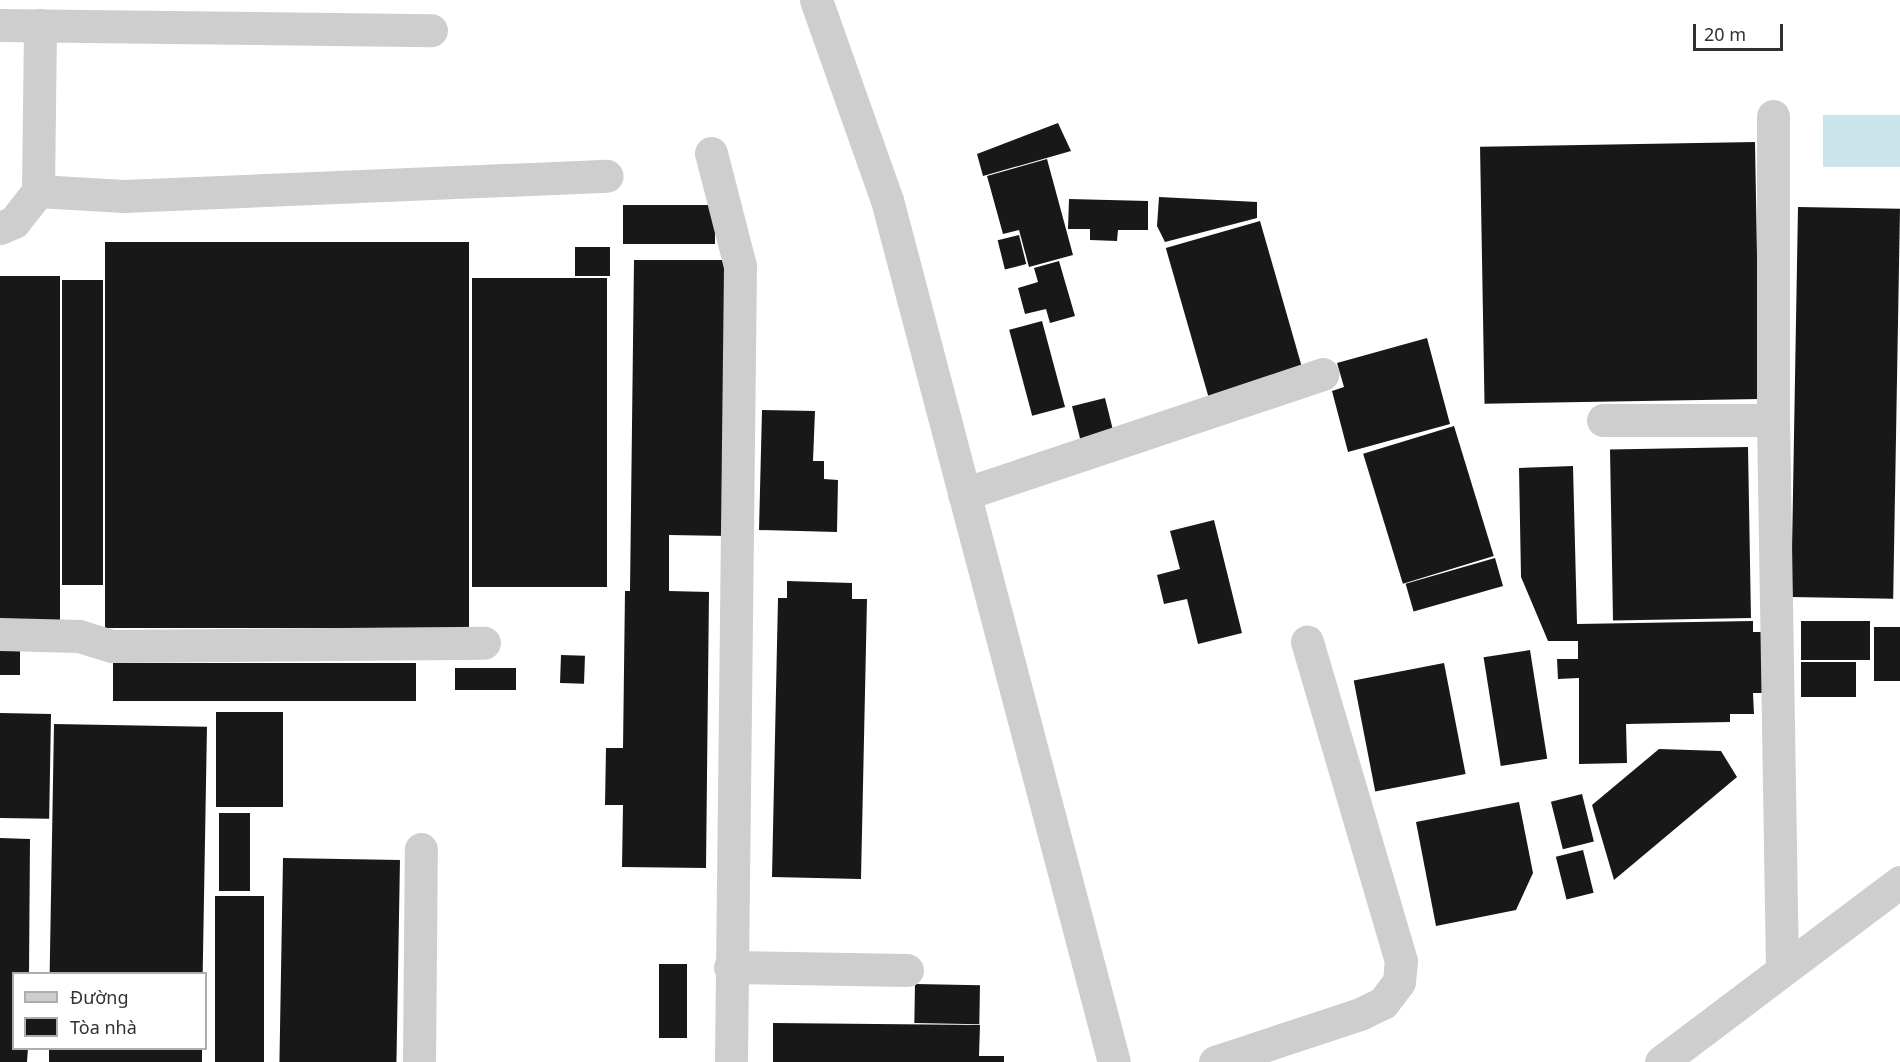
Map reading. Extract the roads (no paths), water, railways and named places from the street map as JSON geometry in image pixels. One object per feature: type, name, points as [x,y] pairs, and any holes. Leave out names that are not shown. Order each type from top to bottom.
[{"type":"street","points":[[816,0],[887,200],[1114,1062]]},
{"type":"street","points":[[0,25],[431,30]]},
{"type":"street","points":[[0,228],[14,222],[38,192],[40,25]]},
{"type":"street","points":[[1773,116],[1773,420],[1782,970]]},
{"type":"street","points":[[711,153],[740,266],[739,577],[730,967],[731,1062]]},
{"type":"street","points":[[38,192],[124,196],[607,176]]},
{"type":"street","points":[[964,494],[1322,374]]},
{"type":"street","points":[[1603,420],[1773,420]]},
{"type":"street","points":[[0,634],[80,636],[111,646],[484,643]]},
{"type":"street","points":[[1215,1062],[1360,1014],[1383,1003],[1400,982],[1401,961],[1307,642]]},
{"type":"street","points":[[419,1062],[421,849]]},
{"type":"street","points":[[1661,1062],[1900,882]]},
{"type":"street","points":[[730,967],[907,970]]},
{"type":"water","points":[[1823,115],[1900,115],[1900,167],[1823,167]]}]
